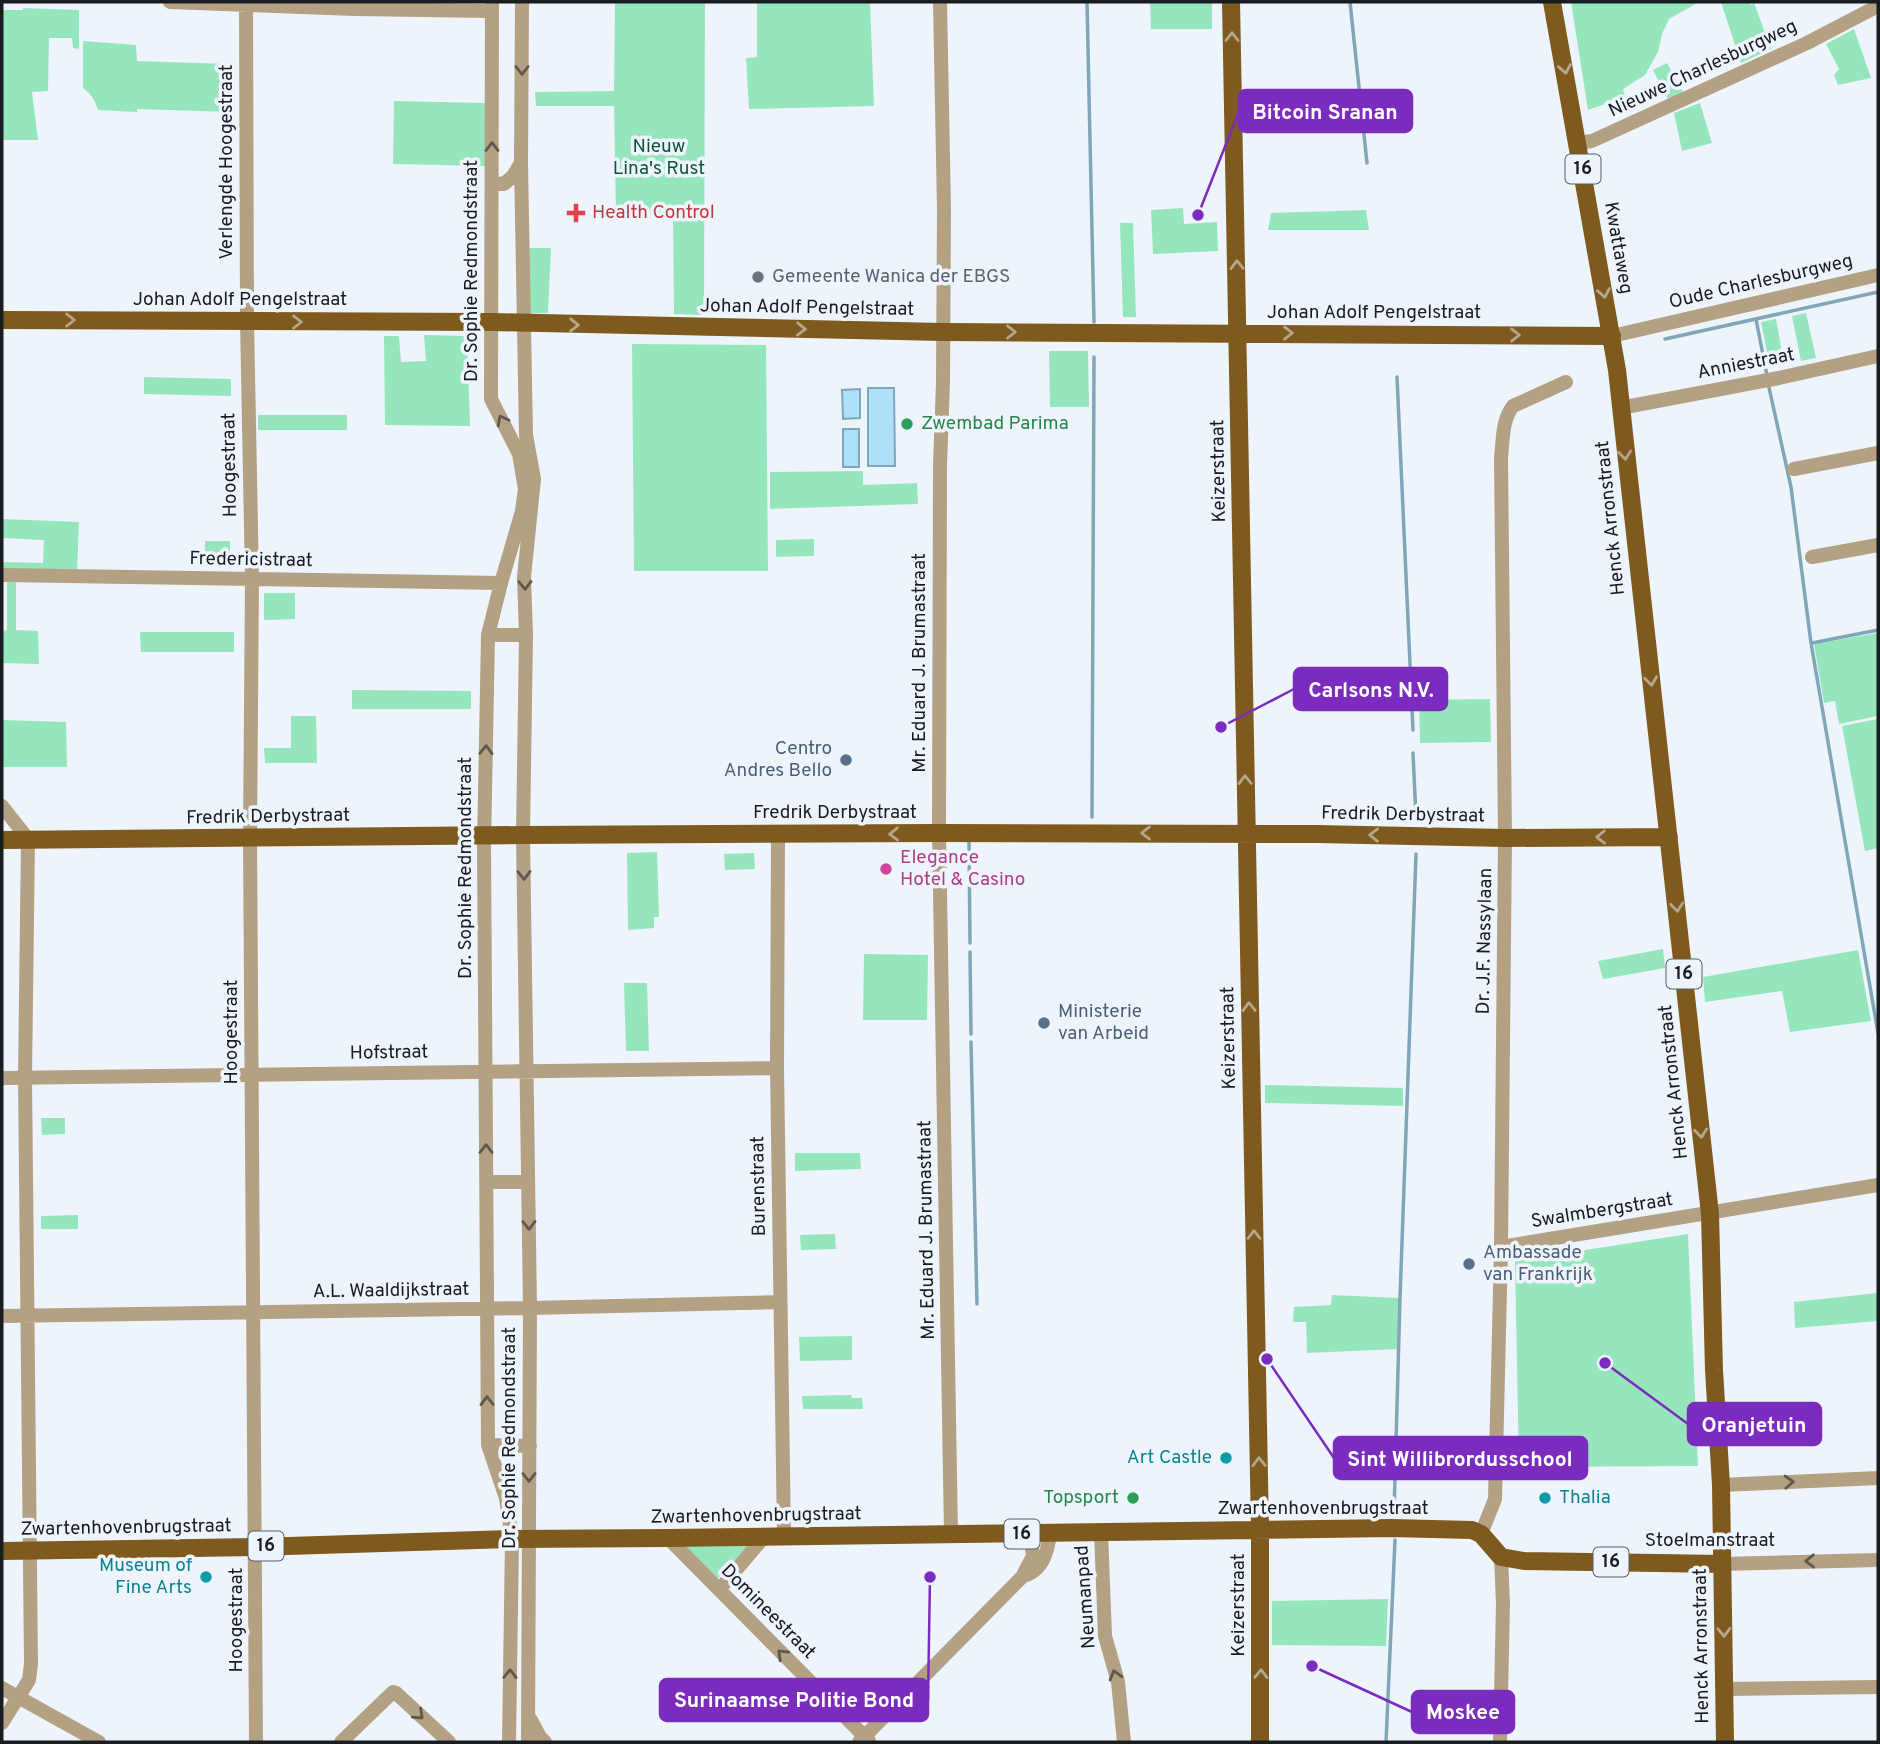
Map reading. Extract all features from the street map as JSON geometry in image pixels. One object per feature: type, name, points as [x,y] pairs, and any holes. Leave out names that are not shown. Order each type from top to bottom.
[{"type":"main road","name":"Keizerstraat","points":[[1231,2],[1260,1530],[1260,1742]]},
{"type":"main road","name":"Kwattaweg","points":[[1552,2],[1612,336]]},
{"type":"main road","name":"Johan Adolf Pengelstraat","points":[[2,320],[492,322],[943,332],[1612,336]]},
{"type":"main road","points":[[1584,335],[1601,352],[1618,387]]},
{"type":"main road","name":"Henck Arronstraat","points":[[1612,336],[1710,1214],[1714,1370],[1721,1485],[1725,1742]]},
{"type":"main road","name":"Fredrik Derbystraat","points":[[2,840],[939,833],[1246,833],[1505,838],[1669,836]]},
{"type":"main road","name":"Zwartenhovenbrugstraat","points":[[2,1551],[521,1539],[1391,1528],[1472,1530],[1481,1534]]},
{"type":"main road","points":[[1481,1534],[1501,1556]]},
{"type":"main road","name":"Stoelmanstraat","points":[[1501,1556],[1524,1561],[1722,1563]]},
{"type":"street","points":[[170,2],[355,9],[491,7]]},
{"type":"street","name":"Dr. Sophie Redmondstraat","points":[[522,2],[521,163],[526,435],[534,479],[522,534],[500,583],[488,635],[485,835],[486,1309],[488,1445],[521,1539],[528,1742]]},
{"type":"street","name":"Mr. Eduard J. Brumastraat","points":[[940,2],[944,209],[939,833],[951,1534]]},
{"type":"street","name":"Verlengde Hoogestraat","points":[[246,3],[247,321]]},
{"type":"street","name":"Nieuwe Charlesburgweg","points":[[1578,144],[1592,141],[1807,43],[1878,6]]},
{"type":"street","name":"Dr. Sophie Redmondstraat","points":[[491,7],[491,398],[519,454],[525,489],[522,512],[526,635],[523,835],[530,1446],[521,1539],[509,1742]]},
{"type":"street","points":[[492,183],[504,184],[521,163]]},
{"type":"street","name":"Oude Charlesburgweg","points":[[1612,336],[1878,275]]},
{"type":"street","name":"Hoogestraat","points":[[247,321],[251,579],[250,838],[256,1742]]},
{"type":"street","name":"Anniestraat","points":[[1620,408],[1878,356]]},
{"type":"street","name":"Dr. J.F. Nassylaan","points":[[1481,1534],[1495,1499],[1501,1247],[1505,838],[1501,458],[1505,421],[1513,406],[1566,382]]},
{"type":"street","points":[[1794,469],[1878,453]]},
{"type":"street","points":[[1812,557],[1878,545]]},
{"type":"street","name":"Fredericistraat","points":[[2,575],[500,583]]},
{"type":"street","points":[[488,635],[526,635]]},
{"type":"street","points":[[2,806],[28,839],[25,1078],[31,1550],[31,1673],[19,1698],[2,1723]]},
{"type":"street","name":"Burenstraat","points":[[778,835],[777,1068],[784,1536]]},
{"type":"street","name":"Hofstraat","points":[[2,1078],[777,1068]]},
{"type":"street","points":[[486,1182],[528,1182]]},
{"type":"street","name":"Swalmbergstraat","points":[[1501,1247],[1878,1185]]},
{"type":"street","name":"A.L. Waaldijkstraat","points":[[2,1316],[780,1302]]},
{"type":"street","points":[[488,1445],[530,1446]]},
{"type":"street","points":[[1721,1485],[1878,1478]]},
{"type":"street","name":"Neumanpad","points":[[1101,1532],[1105,1636],[1118,1682],[1124,1742]]},
{"type":"street","points":[[1023,1577],[1032,1556],[1030,1533]]},
{"type":"street","points":[[864,1740],[1023,1577],[1034,1571],[1048,1550],[1049,1533]]},
{"type":"street","points":[[719,1590],[764,1537]]},
{"type":"street","name":"Domineestraat","points":[[668,1538],[864,1740]]},
{"type":"street","points":[[1500,1742],[1503,1604],[1501,1556]]},
{"type":"street","name":"Stoelmanstraat","points":[[1722,1563],[1878,1560]]},
{"type":"street","points":[[1725,1689],[1878,1687]]},
{"type":"street","points":[[2,1688],[99,1742]]},
{"type":"street","points":[[341,1742],[393,1692],[449,1742]]},
{"type":"street","points":[[529,1715],[545,1742]]},
{"type":"green space","name":"Nieuw Lina's Rust","points":[[615,2],[705,2],[704,315],[674,314],[673,215],[616,214],[614,106],[536,106],[535,92],[614,91]]},
{"type":"green space","points":[[757,2],[870,2],[874,106],[749,109],[746,58],[757,57]]},
{"type":"green space","points":[[1150,2],[1212,2],[1212,29],[1151,29]]},
{"type":"green space","points":[[1571,2],[1699,2],[1669,19],[1658,52],[1645,75],[1623,89],[1625,97],[1588,110]]},
{"type":"green space","points":[[1721,2],[1749,2],[1750,5],[1754,3],[1771,49],[1741,63]]},
{"type":"green space","points":[[2,10],[79,10],[79,49],[73,48],[72,38],[49,38],[48,91],[32,92],[38,140],[2,140]]},
{"type":"green space","points":[[1854,29],[1871,78],[1838,85],[1834,75],[1839,69],[1826,44]]},
{"type":"green space","points":[[83,41],[136,45],[137,61],[229,64],[231,112],[98,110],[96,103],[83,88]]},
{"type":"green space","points":[[1667,63],[1684,94],[1669,101],[1653,70]]},
{"type":"green space","points":[[394,101],[486,103],[486,166],[393,164]]},
{"type":"green space","points":[[1700,103],[1712,143],[1682,151],[1674,113]]},
{"type":"green space","points":[[1183,208],[1184,224],[1217,222],[1218,251],[1153,254],[1151,210]]},
{"type":"green space","points":[[1366,210],[1369,230],[1268,230],[1271,213]]},
{"type":"green space","points":[[1120,223],[1133,223],[1136,317],[1123,317]]},
{"type":"green space","points":[[529,248],[551,248],[548,313],[529,313]]},
{"type":"green space","points":[[1806,313],[1816,358],[1801,361],[1792,316]]},
{"type":"green space","points":[[1776,319],[1784,364],[1770,367],[1761,322]]},
{"type":"green space","points":[[424,335],[467,336],[470,426],[385,425],[384,336],[399,336],[401,362],[426,361]]},
{"type":"green space","points":[[632,344],[766,345],[768,571],[634,571]]},
{"type":"green space","points":[[1049,351],[1088,351],[1089,407],[1050,407]]},
{"type":"green space","points":[[144,377],[231,379],[231,396],[144,394]]},
{"type":"green space","points":[[258,415],[347,415],[347,430],[258,430]]},
{"type":"green space","points":[[863,471],[863,485],[917,483],[918,504],[770,509],[770,472]]},
{"type":"green space","points":[[2,519],[79,522],[77,572],[2,571],[2,562],[43,563],[44,540],[2,538]]},
{"type":"green space","points":[[814,539],[814,556],[776,557],[776,540]]},
{"type":"green space","points":[[205,541],[230,541],[230,567],[205,566]]},
{"type":"green space","points":[[7,579],[16,580],[16,630],[38,631],[39,664],[2,663],[2,631],[7,630]]},
{"type":"green space","points":[[264,593],[295,593],[295,619],[264,620]]},
{"type":"green space","points":[[140,632],[234,632],[234,652],[141,652]]},
{"type":"green space","points":[[1878,633],[1878,716],[1839,724],[1835,701],[1824,703],[1814,644]]},
{"type":"green space","points":[[352,690],[471,691],[471,709],[352,709]]},
{"type":"green space","points":[[1490,699],[1491,742],[1420,743],[1419,700]]},
{"type":"green space","points":[[291,716],[316,716],[317,763],[265,763],[264,748],[291,748]]},
{"type":"green space","points":[[1878,719],[1878,848],[1865,851],[1842,726]]},
{"type":"green space","points":[[2,720],[66,722],[67,767],[2,767]]},
{"type":"green space","points":[[657,852],[659,917],[654,917],[654,928],[628,930],[627,853]]},
{"type":"green space","points":[[754,853],[755,869],[725,870],[724,854]]},
{"type":"green space","points":[[1663,949],[1665,968],[1603,979],[1598,961]]},
{"type":"green space","points":[[1858,950],[1871,1021],[1790,1032],[1782,991],[1705,1002],[1703,977]]},
{"type":"green space","points":[[864,954],[928,955],[927,1020],[863,1020]]},
{"type":"green space","points":[[624,983],[647,983],[649,1051],[626,1051]]},
{"type":"green space","points":[[1265,1085],[1403,1088],[1403,1106],[1265,1103]]},
{"type":"green space","points":[[41,1118],[65,1118],[65,1134],[42,1135]]},
{"type":"green space","points":[[795,1153],[860,1153],[861,1169],[795,1171]]},
{"type":"green space","points":[[78,1215],[78,1229],[41,1229],[41,1216]]},
{"type":"green space","points":[[835,1234],[836,1249],[801,1250],[800,1235]]},
{"type":"green space","points":[[1688,1234],[1698,1466],[1519,1467],[1515,1261]]},
{"type":"green space","points":[[1878,1293],[1878,1321],[1795,1328],[1794,1302]]},
{"type":"green space","points":[[1332,1295],[1400,1298],[1399,1349],[1307,1353],[1306,1322],[1293,1322],[1294,1307],[1331,1305]]},
{"type":"green space","points":[[852,1336],[852,1360],[800,1361],[799,1337]]},
{"type":"green space","points":[[851,1395],[852,1398],[862,1398],[863,1409],[803,1409],[802,1396]]},
{"type":"green space","points":[[750,1545],[717,1579],[685,1546]]},
{"type":"green space","points":[[1388,1599],[1386,1646],[1272,1645],[1272,1601]]},
{"type":"water","points":[[868,388],[894,388],[895,466],[868,466]]},
{"type":"water","points":[[860,389],[860,418],[843,419],[842,390]]},
{"type":"water","points":[[843,429],[859,429],[859,467],[843,467]]},
{"type":"waterway","points":[[1087,2],[1094,322]]},
{"type":"waterway","points":[[1350,2],[1367,163]]},
{"type":"waterway","points":[[1665,339],[1878,292]]},
{"type":"waterway","points":[[1756,319],[1767,376]]},
{"type":"waterway","points":[[1092,817],[1094,357]]},
{"type":"waterway","points":[[1397,377],[1413,730]]},
{"type":"waterway","points":[[1768,383],[1791,487],[1811,643],[1878,1033]]},
{"type":"waterway","points":[[1812,643],[1878,630]]},
{"type":"waterway","points":[[1413,753],[1416,817]]},
{"type":"waterway","points":[[969,841],[970,943]]},
{"type":"waterway","points":[[1394,1513],[1416,854]]},
{"type":"waterway","points":[[970,952],[971,1034]]},
{"type":"waterway","points":[[971,1042],[977,1304]]},
{"type":"waterway","points":[[1386,1742],[1395,1540]]},
{"type":"place","name":"Health Control","points":[[576,213]]},
{"type":"place","name":"Bitcoin Sranan","points":[[1198,215]]},
{"type":"place","name":"Gemeente Wanica der EBGS","points":[[758,277]]},
{"type":"place","name":"Zwembad Parima","points":[[907,424]]},
{"type":"place","name":"Carlsons N.V.","points":[[1221,727]]},
{"type":"place","name":"Centro Andres Bello","points":[[846,760]]},
{"type":"place","name":"Elegance Hotel & Casino","points":[[886,869]]},
{"type":"place","name":"Ministerie van Arbeid","points":[[1044,1023]]},
{"type":"place","name":"Ambassade van Frankrijk","points":[[1469,1264]]},
{"type":"place","name":"Sint Willibrordusschool","points":[[1267,1359]]},
{"type":"place","name":"Oranjetuin","points":[[1605,1363]]},
{"type":"place","name":"Art Castle","points":[[1226,1458]]},
{"type":"place","name":"Topsport","points":[[1133,1498]]},
{"type":"place","name":"Thalia","points":[[1545,1498]]},
{"type":"place","name":"Museum of Fine Arts","points":[[206,1577]]},
{"type":"place","name":"Surinaamse Politie Bond","points":[[930,1577]]},
{"type":"place","name":"Moskee","points":[[1312,1666]]}]
